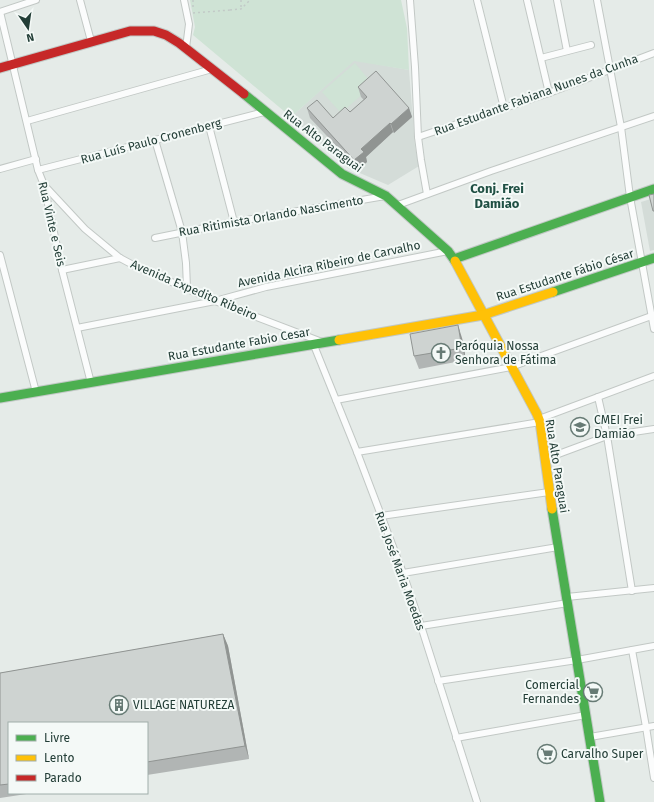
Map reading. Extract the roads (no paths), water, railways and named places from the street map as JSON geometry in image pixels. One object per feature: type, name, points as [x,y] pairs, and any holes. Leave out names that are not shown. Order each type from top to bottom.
[{"type":"street","points":[[0,12],[36,0]]},
{"type":"street","points":[[80,0],[91,41]]},
{"type":"street","points":[[184,0],[190,13],[186,48]]},
{"type":"street","points":[[410,0],[418,137],[427,194]]},
{"type":"street","points":[[477,0],[504,108]]},
{"type":"street","points":[[527,0],[549,93]]},
{"type":"street","points":[[557,0],[567,51]]},
{"type":"street","points":[[597,0],[621,127],[630,197],[653,315],[654,329]]},
{"type":"street","name":"Rua Vinte e Seis","points":[[0,12],[12,65],[28,121],[38,170],[44,185],[62,270],[91,383]]},
{"type":"street","name":"Rua Alto Paraguai","points":[[0,68],[130,31],[145,30],[165,34],[186,48],[264,112],[315,150],[342,174],[386,196],[398,205],[448,251],[454,259],[539,421],[549,492],[578,660],[600,802]]},
{"type":"street","points":[[541,58],[591,45]]},
{"type":"street","name":"Rua Estudante Fabiana Nunes da Cunha","points":[[418,137],[549,93],[654,53]]},
{"type":"street","points":[[28,121],[212,69]]},
{"type":"street","name":"Rua Luís Paulo Cronenberg","points":[[38,170],[264,112]]},
{"type":"street","points":[[398,205],[654,116]]},
{"type":"street","points":[[209,126],[234,222]]},
{"type":"street","points":[[155,140],[182,232],[186,263],[187,288]]},
{"type":"street","points":[[0,169],[36,159]]},
{"type":"street","name":"Avenida Expedito Ribeiro","points":[[44,185],[85,229],[120,258],[156,276],[318,343]]},
{"type":"street","points":[[454,259],[654,188]]},
{"type":"street","name":"Rua Ritimista Orlando Nascimento","points":[[155,238],[234,222],[386,196]]},
{"type":"street","name":"Avenida Alcira Ribeiro de Carvalho","points":[[77,328],[215,301],[266,287],[448,251]]},
{"type":"street","points":[[0,255],[36,392]]},
{"type":"street","points":[[62,270],[120,258]]},
{"type":"street","name":"Rua Estudante Fábio César","points":[[483,315],[654,258]]},
{"type":"street","name":"Rua Estudante Fabio Cesar","points":[[0,398],[483,315]]},
{"type":"street","points":[[336,400],[511,367],[653,315]]},
{"type":"street","name":"Rua José Maria Moedas","points":[[318,343],[336,400],[403,573],[477,802]]},
{"type":"street","points":[[357,452],[539,421],[654,376]]},
{"type":"street","points":[[598,397],[607,436],[632,591]]},
{"type":"street","points":[[545,459],[607,436],[654,430]]},
{"type":"street","points":[[381,516],[549,492]]},
{"type":"street","points":[[403,573],[558,547]]},
{"type":"street","points":[[421,626],[568,600],[654,588]]},
{"type":"street","points":[[438,681],[578,660],[654,646]]},
{"type":"street","points":[[632,650],[654,778]]},
{"type":"street","points":[[456,738],[586,715]]},
{"type":"street","points":[[590,737],[654,726]]},
{"type":"place","name":"Paróquia Nossa Senhora de Fátima","points":[[441,353]]},
{"type":"place","name":"CMEI Frei Damião","points":[[580,427]]},
{"type":"place","name":"Comercial Fernandes","points":[[593,692]]},
{"type":"place","name":"VILLAGE NATUREZA","points":[[119,705]]},
{"type":"place","name":"Carvalho Super","points":[[547,754]]},
{"type":"district","name":"Conj. Frei Damião","points":[[497,196]]}]
